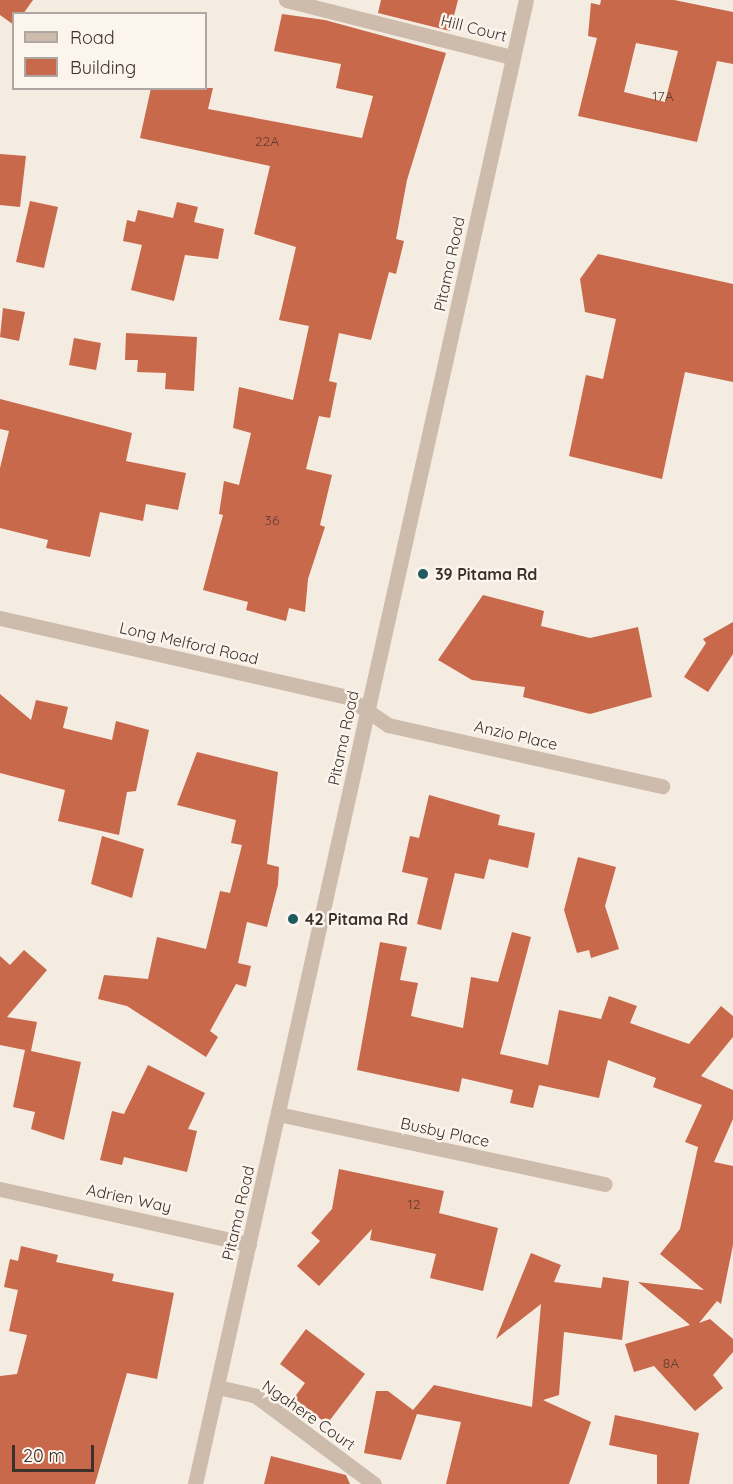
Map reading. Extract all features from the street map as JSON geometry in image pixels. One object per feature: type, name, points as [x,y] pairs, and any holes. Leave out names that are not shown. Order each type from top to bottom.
[{"type":"street","name":"Hill Court","points":[[286,0],[512,57]]},
{"type":"street","name":"Pitama Road","points":[[195,1484],[526,0]]},
{"type":"street","name":"Long Melford Road","points":[[0,618],[347,697],[367,711]]},
{"type":"street","name":"Anzio Place","points":[[367,711],[388,725],[662,786]]},
{"type":"street","name":"Busby Place","points":[[278,1114],[605,1184]]},
{"type":"street","name":"Adrien Way","points":[[0,1189],[249,1244]]},
{"type":"street","name":"Ngahere Court","points":[[218,1387],[256,1396],[374,1484]]},
{"type":"building","points":[[0,0],[33,0],[24,12],[12,12],[12,24],[0,15]]},
{"type":"building","points":[[381,0],[458,0],[450,31],[378,13]]},
{"type":"building","points":[[601,0],[674,0],[733,12],[733,64],[717,61],[697,142],[578,116],[597,38],[588,36],[591,3],[600,5]],"holes":[[[636,43],[678,51],[665,102],[624,92]]]},
{"type":"building","points":[[282,14],[325,20],[446,53],[407,180],[396,239],[404,241],[396,274],[389,272],[371,340],[339,333],[329,381],[337,383],[330,418],[319,416],[306,469],[332,475],[320,525],[325,527],[308,579],[305,612],[289,608],[286,621],[246,610],[248,602],[203,590],[223,515],[219,514],[224,481],[239,485],[251,433],[233,428],[239,387],[293,400],[309,326],[279,320],[296,247],[254,234],[270,166],[140,138],[151,90],[207,90],[207,88],[213,88],[208,109],[362,138],[373,96],[336,88],[341,64],[274,51]]},
{"type":"building","points":[[0,154],[26,156],[20,207],[0,205]]},
{"type":"building","points":[[30,201],[58,207],[44,268],[16,262]]},
{"type":"building","points":[[177,202],[198,207],[194,222],[224,229],[218,259],[185,255],[174,301],[131,290],[142,245],[123,241],[127,220],[135,222],[138,210],[173,218]]},
{"type":"building","points":[[598,254],[733,284],[733,382],[685,372],[662,479],[569,456],[586,375],[603,379],[616,319],[585,312],[580,279]]},
{"type":"building","points":[[3,308],[25,312],[19,341],[0,337]]},
{"type":"building","points":[[126,333],[197,337],[194,391],[165,389],[166,373],[137,372],[138,360],[125,360]]},
{"type":"building","points":[[74,338],[101,343],[96,370],[69,365]]},
{"type":"building","points":[[0,399],[132,433],[126,461],[186,473],[178,510],[146,504],[143,521],[100,512],[90,557],[46,548],[48,540],[0,528],[0,468],[9,431],[0,429]]},
{"type":"building","points":[[483,595],[544,611],[541,626],[590,638],[638,627],[652,697],[590,714],[523,697],[525,687],[472,680],[438,660]]},
{"type":"building","points":[[733,622],[733,654],[708,692],[684,677],[706,643],[703,639]]},
{"type":"building","points":[[0,694],[31,720],[36,700],[68,707],[63,728],[112,740],[116,721],[149,730],[136,791],[127,792],[119,835],[58,821],[65,790],[0,773]]},
{"type":"building","points":[[197,752],[278,772],[267,864],[279,867],[278,885],[267,927],[247,922],[238,963],[251,966],[246,987],[236,984],[210,1031],[218,1037],[206,1057],[127,1006],[98,999],[104,975],[148,979],[157,937],[206,949],[220,891],[230,893],[242,845],[231,843],[236,820],[177,805]]},
{"type":"building","points":[[429,795],[500,815],[498,825],[535,833],[528,868],[489,859],[484,879],[455,873],[441,930],[417,924],[428,878],[402,872],[410,836],[419,838]]},
{"type":"building","points":[[102,836],[144,849],[132,898],[91,884]]},
{"type":"building","points":[[578,857],[616,867],[605,906],[619,949],[591,958],[589,950],[577,953],[564,910]]},
{"type":"building","points":[[512,932],[531,937],[500,1054],[548,1065],[559,1010],[601,1019],[609,996],[637,1006],[630,1023],[689,1044],[721,1006],[733,1016],[733,1037],[701,1076],[733,1090],[733,1119],[714,1162],[733,1166],[733,1245],[721,1304],[717,1301],[699,1323],[710,1319],[733,1339],[733,1352],[713,1375],[723,1388],[695,1411],[654,1366],[634,1372],[625,1344],[690,1325],[638,1282],[704,1290],[660,1254],[680,1229],[698,1147],[685,1142],[702,1105],[653,1087],[656,1078],[608,1060],[599,1098],[539,1085],[533,1108],[510,1103],[513,1090],[462,1078],[459,1092],[357,1070],[380,942],[407,947],[400,980],[418,983],[411,1016],[463,1028],[471,977],[498,982]]},
{"type":"building","points":[[24,950],[47,970],[7,1017],[37,1022],[31,1051],[81,1062],[64,1140],[31,1129],[35,1112],[13,1107],[25,1050],[0,1045],[0,956],[10,965]]},
{"type":"building","points":[[148,1065],[205,1093],[188,1129],[197,1131],[187,1172],[124,1157],[122,1165],[100,1160],[112,1111],[124,1114]]},
{"type":"building","points":[[339,1169],[444,1191],[439,1213],[498,1228],[483,1291],[430,1278],[436,1254],[370,1240],[372,1229],[319,1286],[297,1266],[320,1241],[311,1233],[332,1209]]},
{"type":"building","points":[[21,1246],[58,1255],[56,1262],[114,1274],[112,1281],[174,1293],[157,1379],[127,1373],[95,1484],[0,1484],[0,1376],[17,1374],[27,1335],[9,1331],[18,1290],[4,1287],[10,1259],[18,1261]]},
{"type":"building","points":[[531,1253],[561,1265],[554,1282],[601,1288],[603,1277],[629,1281],[622,1340],[564,1332],[559,1395],[543,1400],[591,1422],[569,1484],[446,1484],[461,1422],[417,1414],[401,1460],[364,1453],[376,1391],[388,1391],[413,1410],[434,1385],[532,1407],[541,1304],[496,1339]]},
{"type":"building","points":[[306,1329],[365,1374],[327,1424],[294,1398],[305,1383],[280,1364]]},
{"type":"building","points":[[615,1415],[699,1433],[689,1484],[657,1484],[657,1455],[609,1445]]},
{"type":"building","points":[[271,1456],[346,1475],[350,1484],[264,1484]]},
{"type":"place","name":"39 Pitama Rd","points":[[423,574]]},
{"type":"place","name":"42 Pitama Rd","points":[[293,919]]}]
